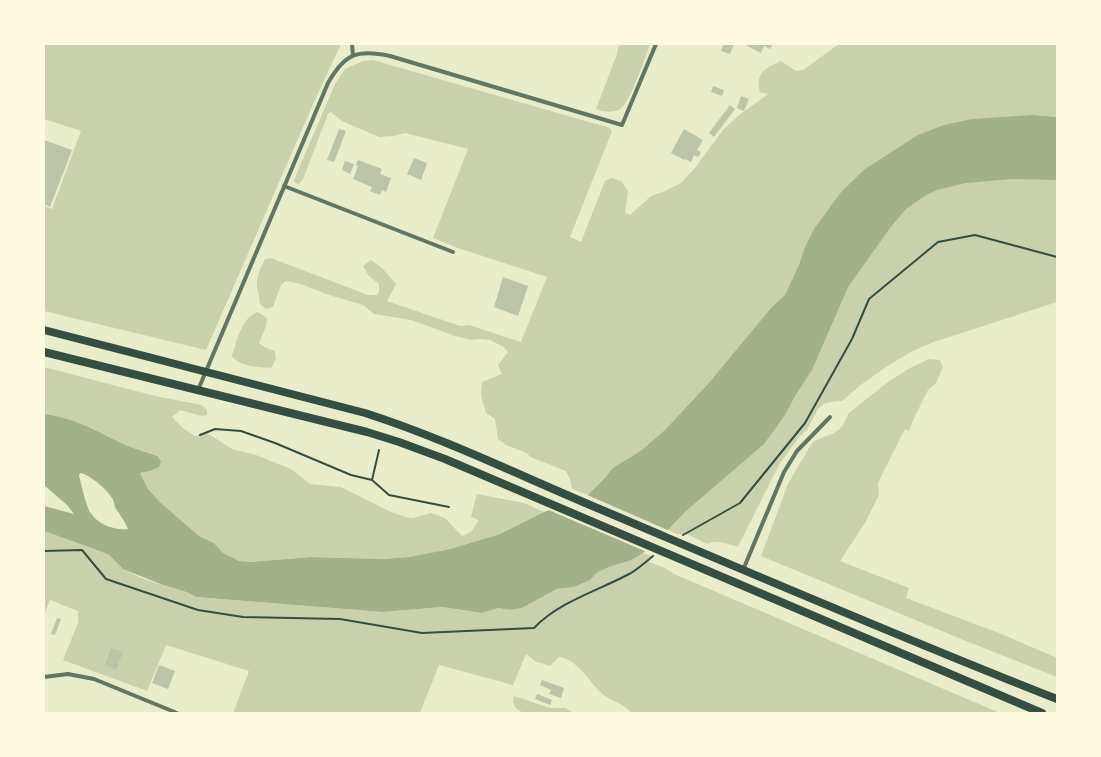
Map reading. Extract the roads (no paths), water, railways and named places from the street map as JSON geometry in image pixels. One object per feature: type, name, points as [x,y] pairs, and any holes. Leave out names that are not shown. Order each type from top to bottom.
[{"type":"highway","points":[[44,330],[374,416],[430,437],[948,657],[1057,700]]},
{"type":"highway","points":[[44,352],[367,432],[433,454],[1042,713]]},
{"type":"street","points":[[352,44],[353,56]]},
{"type":"street","points":[[198,391],[328,83],[334,72],[344,62],[361,53],[369,52],[390,56],[622,125],[656,44]]},
{"type":"street","points":[[284,186],[452,252]]},
{"type":"street","points":[[743,570],[784,472],[797,451],[830,417]]},
{"type":"street","points":[[44,677],[68,674],[94,679],[177,713]]}]
